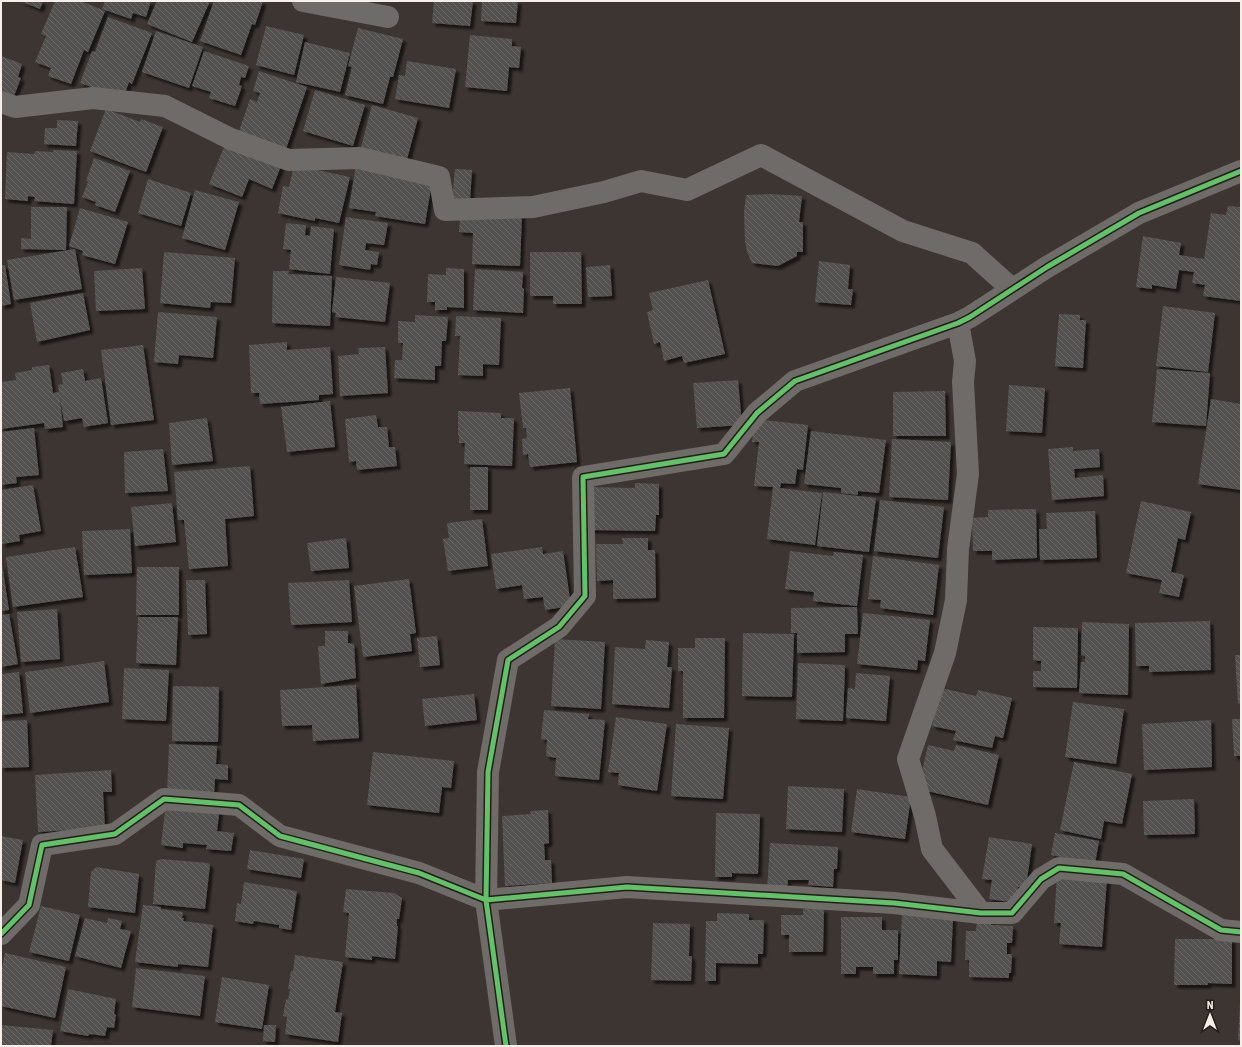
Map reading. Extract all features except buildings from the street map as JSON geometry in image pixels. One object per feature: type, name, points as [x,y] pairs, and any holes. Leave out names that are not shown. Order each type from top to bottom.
[{"type":"street","points":[[303,1],[388,17]]},
{"type":"street","points":[[1,102],[15,107],[93,98],[165,106],[231,139],[289,160],[359,158],[439,177],[445,210],[533,207],[604,192],[641,181],[687,190],[761,155],[903,231],[972,253],[1012,289]]},
{"type":"street","points":[[506,1046],[486,900],[488,772],[508,660],[559,627],[585,596],[583,477],[724,454],[757,413],[795,381],[958,323],[970,317],[1047,266],[1139,213],[1241,171]]},
{"type":"street","points":[[958,323],[965,361],[963,382],[968,474],[958,549],[956,600],[944,653],[908,759],[925,816],[932,849],[981,913]]},
{"type":"street","points":[[1,934],[29,905],[42,845],[115,834],[164,799],[239,805],[280,836],[419,873],[486,900],[627,888],[894,903],[981,913],[1012,913],[1041,879],[1059,868],[1123,874],[1221,930],[1241,932]]},
{"type":"cycle path","points":[[506,1046],[486,900],[488,772],[508,660],[559,627],[585,596],[583,477],[724,454],[757,413],[795,381],[958,323],[970,317],[1047,267],[1139,213],[1241,171]]},
{"type":"cycle path","points":[[1,934],[29,905],[42,845],[115,834],[164,799],[239,805],[280,836],[419,873],[486,900],[627,887],[894,903],[981,913],[1012,913],[1041,879],[1059,868],[1123,874],[1221,930],[1241,932]]}]
